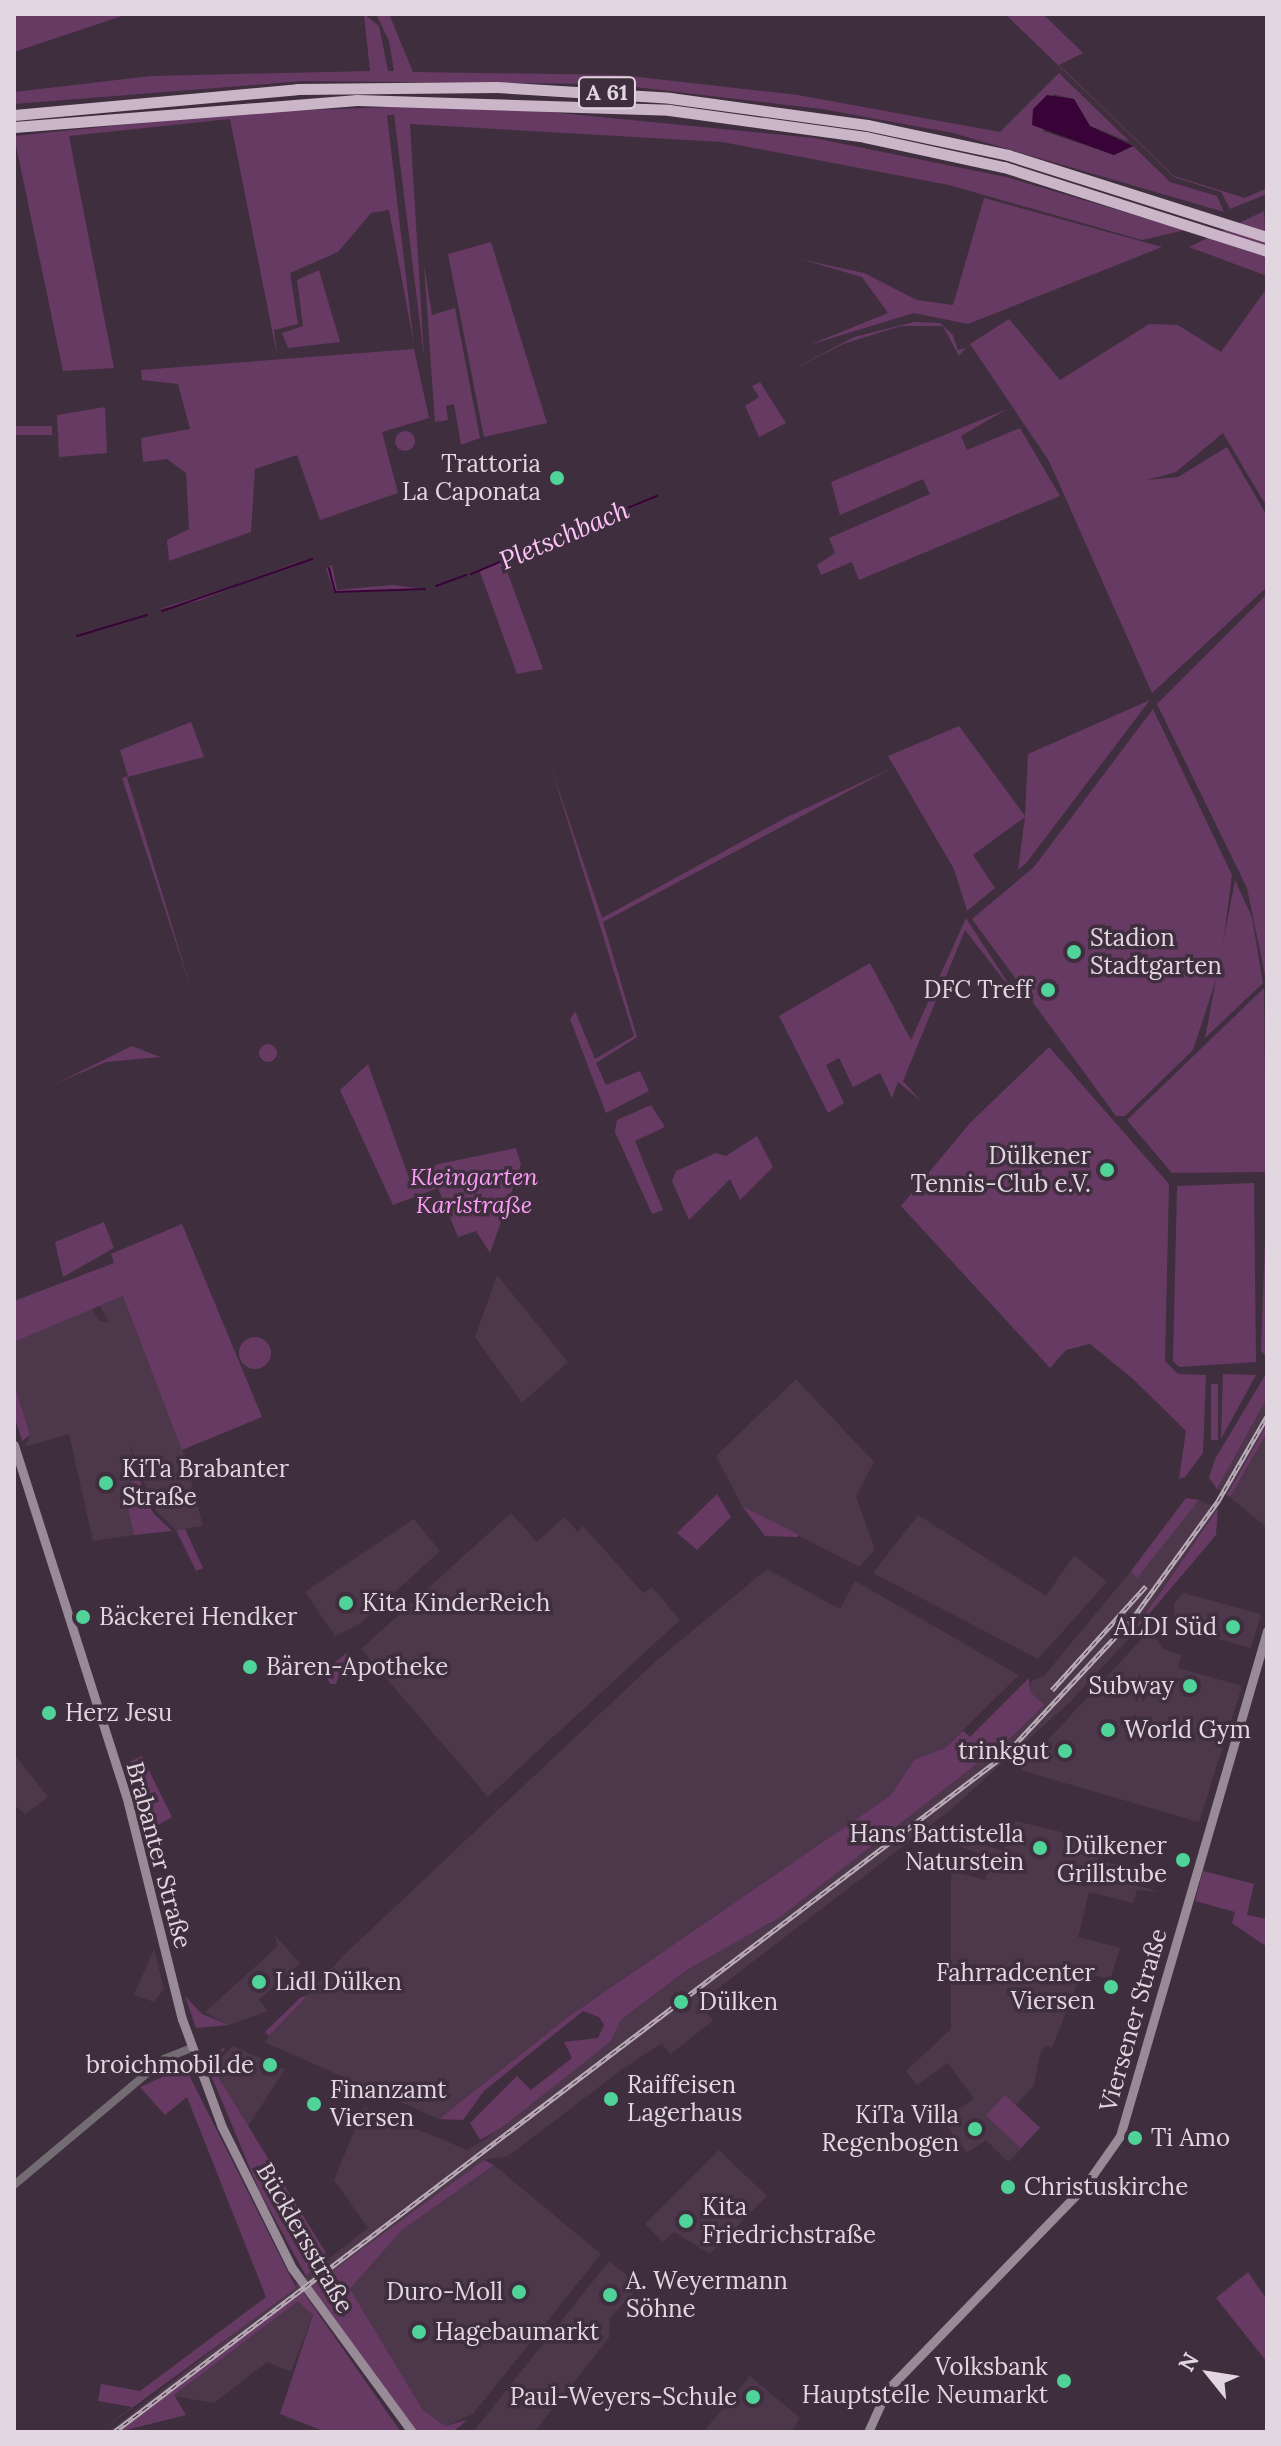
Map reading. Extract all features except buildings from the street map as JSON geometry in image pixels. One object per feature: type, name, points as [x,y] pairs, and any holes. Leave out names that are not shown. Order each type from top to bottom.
[{"type":"highway","name":"A 61","points":[[14,115],[312,88],[497,87],[670,98],[933,138],[1189,208],[1267,237]]},
{"type":"highway","name":"A 61","points":[[14,127],[276,102],[579,103],[865,137],[1004,167],[1178,218],[1267,251]]},
{"type":"main road","name":"Brabanter Straße","points":[[14,1445],[128,1803],[191,2048]]},
{"type":"main road","name":"Viersener Straße","points":[[868,2432],[887,2390],[1085,2186],[1120,2136],[1267,1631]]},
{"type":"main road","name":"Bücklersstraße","points":[[191,2048],[292,2268],[412,2432]]},
{"type":"street","points":[[14,2185],[164,2059],[191,2048]]},
{"type":"shaded area","points":[[1047,95],[1074,99],[1090,126],[1133,146],[1114,155],[1032,125],[1033,109]]},
{"type":"shaded area","points":[[497,1275],[568,1362],[522,1403],[475,1337]]},
{"type":"shaded area","points":[[123,1296],[176,1425],[203,1526],[176,1530],[156,1511],[128,1442],[139,1478],[125,1489],[134,1535],[93,1541],[69,1434],[24,1447],[30,1435],[14,1383],[14,1342],[92,1309],[100,1321],[109,1323],[100,1306]]},
{"type":"shaded area","points":[[796,1379],[874,1462],[856,1496],[875,1550],[859,1567],[742,1506],[716,1456]]},
{"type":"shaded area","points":[[1267,1398],[1267,1424],[1227,1495],[1217,1489]]},
{"type":"shaded area","points":[[1267,1433],[1267,1528],[1230,1497]]},
{"type":"shaded area","points":[[1199,1500],[1218,1508],[1122,1646],[1070,1702],[949,1811],[716,1990],[705,2010],[713,2021],[670,2054],[662,2043],[624,2068],[508,2156],[484,2160],[118,2432],[108,2432],[368,2228],[334,2180],[364,2107],[467,2150],[487,2138],[610,2042],[621,2020],[685,1971],[780,1916],[1015,1734],[1032,1680],[1043,1677],[1131,1571],[1137,1577]]},
{"type":"shaded area","points":[[511,1513],[537,1542],[564,1517],[578,1532],[583,1526],[643,1593],[652,1587],[680,1620],[488,1797],[361,1649]]},
{"type":"shaded area","points":[[918,1515],[1046,1596],[1074,1555],[1107,1582],[1038,1659],[873,1573]]},
{"type":"shaded area","points":[[414,1519],[440,1551],[360,1624],[335,1636],[305,1592]]},
{"type":"shaded area","points":[[767,1569],[840,1609],[855,1581],[1019,1675],[945,1748],[914,1760],[890,1796],[568,2017],[439,2119],[264,2042],[345,1954],[656,1661]]},
{"type":"shaded area","points":[[1183,1593],[1261,1614],[1251,1648],[1174,1627],[1174,1603]]},
{"type":"shaded area","points":[[1150,1630],[1163,1649],[1181,1655],[1178,1668],[1242,1686],[1199,1822],[1020,1770]]},
{"type":"shaded area","points":[[14,1754],[48,1797],[25,1814],[14,1805]]},
{"type":"shaded area","points":[[1016,1821],[1102,1842],[1098,1860],[1122,1866],[1119,1880],[1160,1892],[1137,1890],[1133,1903],[1089,1892],[1078,1937],[1120,1948],[1110,1980],[1082,1971],[1052,2048],[1046,2045],[1040,2054],[1034,2085],[1016,2105],[1005,2095],[987,2116],[1022,2148],[1008,2162],[986,2140],[967,2153],[942,2119],[974,2099],[948,2063],[917,2085],[906,2071],[951,2029],[951,1871],[985,1880],[991,1859],[957,1845],[959,1839],[1003,1850]]},
{"type":"shaded area","points":[[273,1933],[300,1963],[259,2000],[268,2011],[229,2025],[205,2012],[278,1946]]},
{"type":"shaded area","points":[[154,1949],[164,1989],[154,2002],[134,1995]]},
{"type":"shaded area","points":[[233,2046],[285,2069],[245,2131],[212,2067]]},
{"type":"shaded area","points":[[719,2150],[767,2196],[710,2254],[674,2232],[663,2242],[645,2224]]},
{"type":"shaded area","points":[[494,2165],[601,2254],[473,2414],[445,2426],[423,2410],[350,2289],[402,2230]]},
{"type":"shaded area","points":[[609,2261],[640,2286],[610,2318],[609,2338],[534,2432],[473,2432]]},
{"type":"shaded area","points":[[298,2300],[313,2315],[291,2372],[267,2362],[214,2403],[173,2396]]},
{"type":"shaded area","name":"Paul-Weyers-Schule","points":[[750,2376],[800,2418],[791,2432],[703,2432]]},
{"type":"green space","points":[[14,14],[128,14],[14,52]]},
{"type":"green space","points":[[364,14],[379,26],[388,71],[394,71],[389,41],[376,14],[389,14],[413,72],[621,75],[798,95],[1000,132],[1059,73],[1130,142],[1090,126],[1074,99],[1053,94],[1043,131],[1114,155],[1133,146],[1170,182],[1217,196],[1224,212],[953,133],[822,109],[610,84],[304,81],[14,104],[14,92],[151,76],[370,71]]},
{"type":"green space","points":[[1005,14],[1043,14],[1083,53],[1059,65],[1174,176],[1245,198],[1267,188],[1267,194],[1230,209],[1221,192],[1174,177]]},
{"type":"green space","points":[[467,104],[814,138],[1006,177],[1185,230],[1142,240],[949,185],[722,142],[410,124],[424,356],[394,115],[387,115],[414,345],[389,210],[371,213],[338,252],[290,273],[298,324],[274,330],[277,355],[230,119],[69,136],[114,368],[63,371],[14,136],[237,113]]},
{"type":"green space","points":[[984,198],[1162,247],[968,324],[914,313],[809,345],[888,313],[862,277],[800,259],[864,273],[917,300],[953,305]]},
{"type":"green space","points":[[1264,211],[1267,276],[1189,247]]},
{"type":"green space","points":[[491,242],[547,423],[484,437],[448,254]]},
{"type":"green space","points":[[424,265],[432,315],[455,308],[480,438],[461,445],[454,404],[446,406],[448,420],[435,422]]},
{"type":"green space","points":[[319,270],[340,342],[288,348],[282,333],[303,326],[297,280]]},
{"type":"green space","points":[[1267,288],[1267,507],[1223,433],[1176,472],[1147,480],[1178,477],[1227,447],[1267,516],[1267,587],[1152,693],[1049,461],[970,344],[1009,319],[1060,380],[1149,324],[1178,325],[1221,352]]},
{"type":"green space","points":[[914,322],[940,323],[953,335],[958,350],[966,348],[959,356],[943,326],[901,326],[843,344],[778,377],[854,337]]},
{"type":"green space","points":[[414,349],[429,418],[382,432],[398,493],[320,520],[297,455],[255,469],[251,532],[169,561],[167,540],[189,529],[186,473],[167,459],[143,462],[141,438],[190,429],[178,384],[142,380],[141,370]]},
{"type":"green space","points":[[760,382],[786,423],[759,437],[745,406],[759,397],[752,386]]},
{"type":"green space","points":[[105,407],[107,453],[59,457],[57,415]]},
{"type":"green space","points":[[1007,409],[961,436],[967,450],[1020,428],[1060,496],[859,580],[852,562],[821,575],[817,565],[835,553],[829,538],[930,494],[923,479],[840,515],[831,482]]},
{"type":"green space","points":[[14,426],[52,426],[52,435],[14,435]]},
{"type":"green space","points":[[405,431],[412,434],[415,441],[412,448],[405,451],[398,448],[395,441],[398,434]]},
{"type":"green space","points":[[658,497],[504,563],[543,669],[517,674],[480,572],[470,573]]},
{"type":"green space","points":[[312,557],[198,601],[156,610],[224,589]]},
{"type":"green space","points":[[332,565],[337,590],[392,585],[426,589],[334,593],[326,568]]},
{"type":"green space","points":[[1267,594],[1267,985],[1247,888],[1157,704]]},
{"type":"green space","points":[[1150,700],[1018,870],[1025,817],[973,855],[995,888],[967,911],[954,869],[888,756],[959,726],[1025,816],[1028,754]]},
{"type":"green space","points":[[1153,709],[1232,875],[1220,968],[1193,1050],[1125,1116],[1116,1116],[972,919],[1034,867]]},
{"type":"green space","points":[[191,722],[204,757],[127,777],[192,992],[122,778],[128,776],[120,750]]},
{"type":"green space","points":[[550,764],[602,918],[787,817],[892,768],[603,922],[637,1037],[596,1063],[606,1085],[640,1071],[649,1091],[606,1113],[570,1019],[575,1011],[595,1059],[634,1036]]},
{"type":"green space","points":[[1235,880],[1252,917],[1263,983],[1205,1038]]},
{"type":"green space","points":[[966,918],[1017,997],[965,930],[903,1081],[921,1101],[898,1082],[892,1098],[880,1073],[853,1087],[839,1058],[826,1065],[844,1103],[828,1113],[779,1016],[870,963],[911,1040]]},
{"type":"green space","points":[[1264,988],[1266,1172],[1172,1173],[1127,1120]]},
{"type":"green space","points":[[264,1044],[272,1044],[277,1053],[275,1060],[264,1062],[259,1057],[259,1049]]},
{"type":"green space","points":[[132,1046],[160,1057],[106,1062],[55,1084]]},
{"type":"green space","points":[[1049,1047],[1169,1184],[1165,1361],[1178,1374],[1206,1375],[1203,1453],[1185,1477],[1179,1479],[1186,1431],[1132,1378],[1090,1344],[1066,1350],[1050,1368],[901,1206],[970,1123]]},
{"type":"green space","name":"Kleingarten Karlstraße","points":[[368,1064],[413,1189],[435,1181],[429,1166],[516,1148],[521,1165],[490,1253],[476,1231],[458,1237],[438,1188],[393,1205],[340,1090]]},
{"type":"green space","points":[[651,1105],[665,1127],[635,1141],[663,1210],[652,1214],[615,1132],[617,1120]]},
{"type":"green space","points":[[757,1136],[773,1167],[740,1200],[730,1179],[689,1220],[672,1181],[676,1171],[716,1153],[726,1156]]},
{"type":"green space","points":[[1254,1183],[1256,1362],[1179,1367],[1173,1361],[1177,1186]]},
{"type":"green space","points":[[1267,1186],[1267,1352],[1265,1355],[1261,1351]]},
{"type":"green space","points":[[104,1222],[114,1248],[63,1277],[55,1242]]},
{"type":"green space","points":[[182,1224],[262,1417],[182,1450],[123,1296],[14,1342],[14,1301],[114,1263],[111,1254]]},
{"type":"green space","points":[[255,1337],[267,1341],[271,1353],[267,1365],[255,1369],[243,1365],[239,1353],[243,1341]]},
{"type":"green space","points":[[1267,1372],[1267,1398],[1217,1489],[1209,1478],[1215,1459]]},
{"type":"green space","points":[[1223,1374],[1256,1375],[1221,1439]]},
{"type":"green space","points":[[14,1383],[30,1435],[22,1441],[14,1415]]},
{"type":"green space","points":[[1211,1384],[1218,1384],[1218,1440],[1211,1440]]},
{"type":"green space","points":[[1267,1424],[1267,1433],[1230,1497],[1227,1495]]},
{"type":"green space","points":[[139,1478],[153,1513],[172,1531],[134,1535],[124,1489]]},
{"type":"green space","points":[[717,1494],[731,1517],[697,1550],[677,1533]]},
{"type":"green space","points":[[1186,1498],[1199,1500],[1137,1578],[1131,1571]]},
{"type":"green space","points":[[742,1506],[799,1535],[765,1536]]},
{"type":"green space","points":[[1218,1508],[1216,1535],[1122,1646],[1164,1587]]},
{"type":"green space","points":[[185,1529],[203,1568],[196,1571],[176,1530]]},
{"type":"green space","points":[[348,1652],[336,1684],[330,1684],[324,1671]]},
{"type":"green space","points":[[1029,1678],[1030,1692],[1044,1705],[1015,1734],[780,1917],[685,1971],[621,2020],[610,2042],[501,2128],[480,2140],[470,2123],[517,2076],[531,2090],[572,2058],[564,2042],[598,2038],[604,2025],[599,2017],[583,2011],[484,2091],[463,2120],[439,2119],[568,2017],[890,1796],[914,1760],[945,1748],[963,1731],[970,1737]]},
{"type":"green space","points":[[142,1756],[172,1817],[145,1833],[125,1764]]},
{"type":"green space","points":[[1203,1871],[1254,1884],[1247,1915],[1267,1919],[1267,1947],[1232,1923],[1235,1912],[1195,1901]]},
{"type":"green space","points":[[185,1996],[202,2014],[229,2025],[196,2028]]},
{"type":"green space","points":[[307,1996],[269,2036],[265,2032],[301,1997]]},
{"type":"green space","points":[[226,2047],[212,2067],[329,2258],[306,2276],[259,2190],[208,2068],[212,2054]]},
{"type":"green space","points":[[185,2067],[296,2288],[99,2432],[132,2407],[98,2401],[101,2384],[140,2391],[266,2297],[187,2097],[165,2115],[140,2087]]},
{"type":"green space","points":[[1005,2095],[1040,2128],[1021,2148],[986,2115]]},
{"type":"green space","points":[[484,2160],[494,2165],[402,2230],[350,2289],[423,2410],[445,2426],[467,2420],[453,2432],[415,2432],[310,2287]]},
{"type":"green space","points":[[1248,2272],[1267,2300],[1267,2362],[1216,2298]]},
{"type":"green space","points":[[303,2292],[401,2432],[326,2432],[280,2414],[313,2315],[298,2301],[174,2395],[186,2415],[118,2432]]},
{"type":"waterway","name":"Pletschbach","points":[[471,574],[657,496]]},
{"type":"waterway","name":"Pletschbach","points":[[162,611],[312,559]]},
{"type":"waterway","name":"Pletschbach","points":[[329,568],[335,592],[425,589]]},
{"type":"waterway","name":"Pletschbach","points":[[436,586],[466,575]]},
{"type":"waterway","name":"Pletschbach","points":[[77,636],[147,615]]},
{"type":"railway","points":[[114,2432],[1006,1754],[1133,1618],[1218,1501],[1267,1416]]},
{"type":"railway","points":[[1052,1690],[1146,1586]]},
{"type":"place","name":"Trattoria La Caponata","points":[[557,478]]},
{"type":"place","name":"Stadion Stadtgarten","points":[[1074,952]]},
{"type":"place","name":"DFC Treff","points":[[1048,990]]},
{"type":"place","name":"Dülkener Tennis-Club e.V.","points":[[1107,1170]]},
{"type":"place","name":"KiTa Brabanter Straße","points":[[106,1483]]},
{"type":"place","name":"Kita KinderReich","points":[[346,1603]]},
{"type":"place","name":"Bäckerei Hendker","points":[[83,1617]]},
{"type":"place","name":"ALDI Süd","points":[[1233,1627]]},
{"type":"place","name":"Bären-Apotheke","points":[[250,1667]]},
{"type":"place","name":"Subway","points":[[1190,1686]]},
{"type":"place","name":"Herz Jesu","points":[[49,1713]]},
{"type":"place","name":"World Gym","points":[[1108,1730]]},
{"type":"place","name":"trinkgut","points":[[1065,1751]]},
{"type":"place","name":"Hans Battistella Naturstein","points":[[1040,1848]]},
{"type":"place","name":"Dülkener Grillstube","points":[[1183,1860]]},
{"type":"place","name":"Lidl Dülken","points":[[259,1982]]},
{"type":"place","name":"Fahrradcenter Viersen","points":[[1111,1987]]},
{"type":"place","name":"Dülken","points":[[681,2002]]},
{"type":"place","name":"broichmobil.de","points":[[270,2065]]},
{"type":"place","name":"Raiffeisen Lagerhaus","points":[[611,2099]]},
{"type":"place","name":"Finanzamt Viersen","points":[[314,2104]]},
{"type":"place","name":"KiTa Villa Regenbogen","points":[[975,2129]]},
{"type":"place","name":"Ti Amo","points":[[1135,2138]]},
{"type":"place","name":"Christuskirche","points":[[1008,2187]]},
{"type":"place","name":"Kita Friedrichstraße","points":[[686,2221]]},
{"type":"place","name":"Duro-Moll","points":[[519,2292]]},
{"type":"place","name":"A. Weyermann Söhne","points":[[610,2295]]},
{"type":"place","name":"Hagebaumarkt","points":[[419,2332]]},
{"type":"place","name":"Volksbank Hauptstelle Neumarkt","points":[[1064,2381]]},
{"type":"place","name":"Paul-Weyers-Schule","points":[[753,2397]]}]
